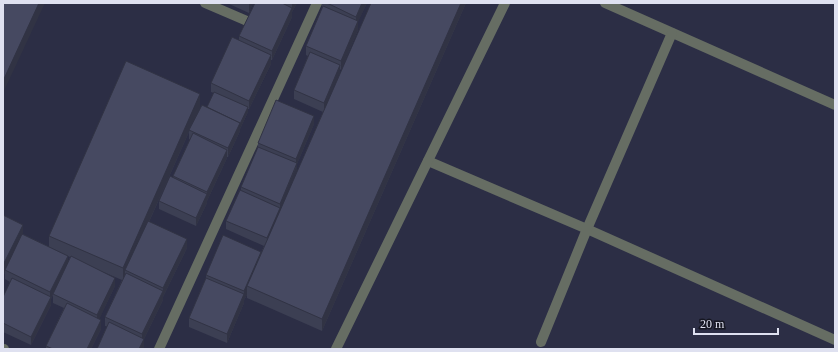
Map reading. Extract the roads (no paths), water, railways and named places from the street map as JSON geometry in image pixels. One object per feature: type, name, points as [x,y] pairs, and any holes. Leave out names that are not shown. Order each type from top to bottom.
[{"type":"street","points":[[205,3],[247,21]]},
{"type":"street","points":[[160,349],[317,3]]},
{"type":"street","points":[[336,349],[505,3]]},
{"type":"street","points":[[605,3],[835,105]]},
{"type":"street","points":[[541,342],[587,229],[672,33]]},
{"type":"street","points":[[428,161],[587,229],[835,340]]}]
